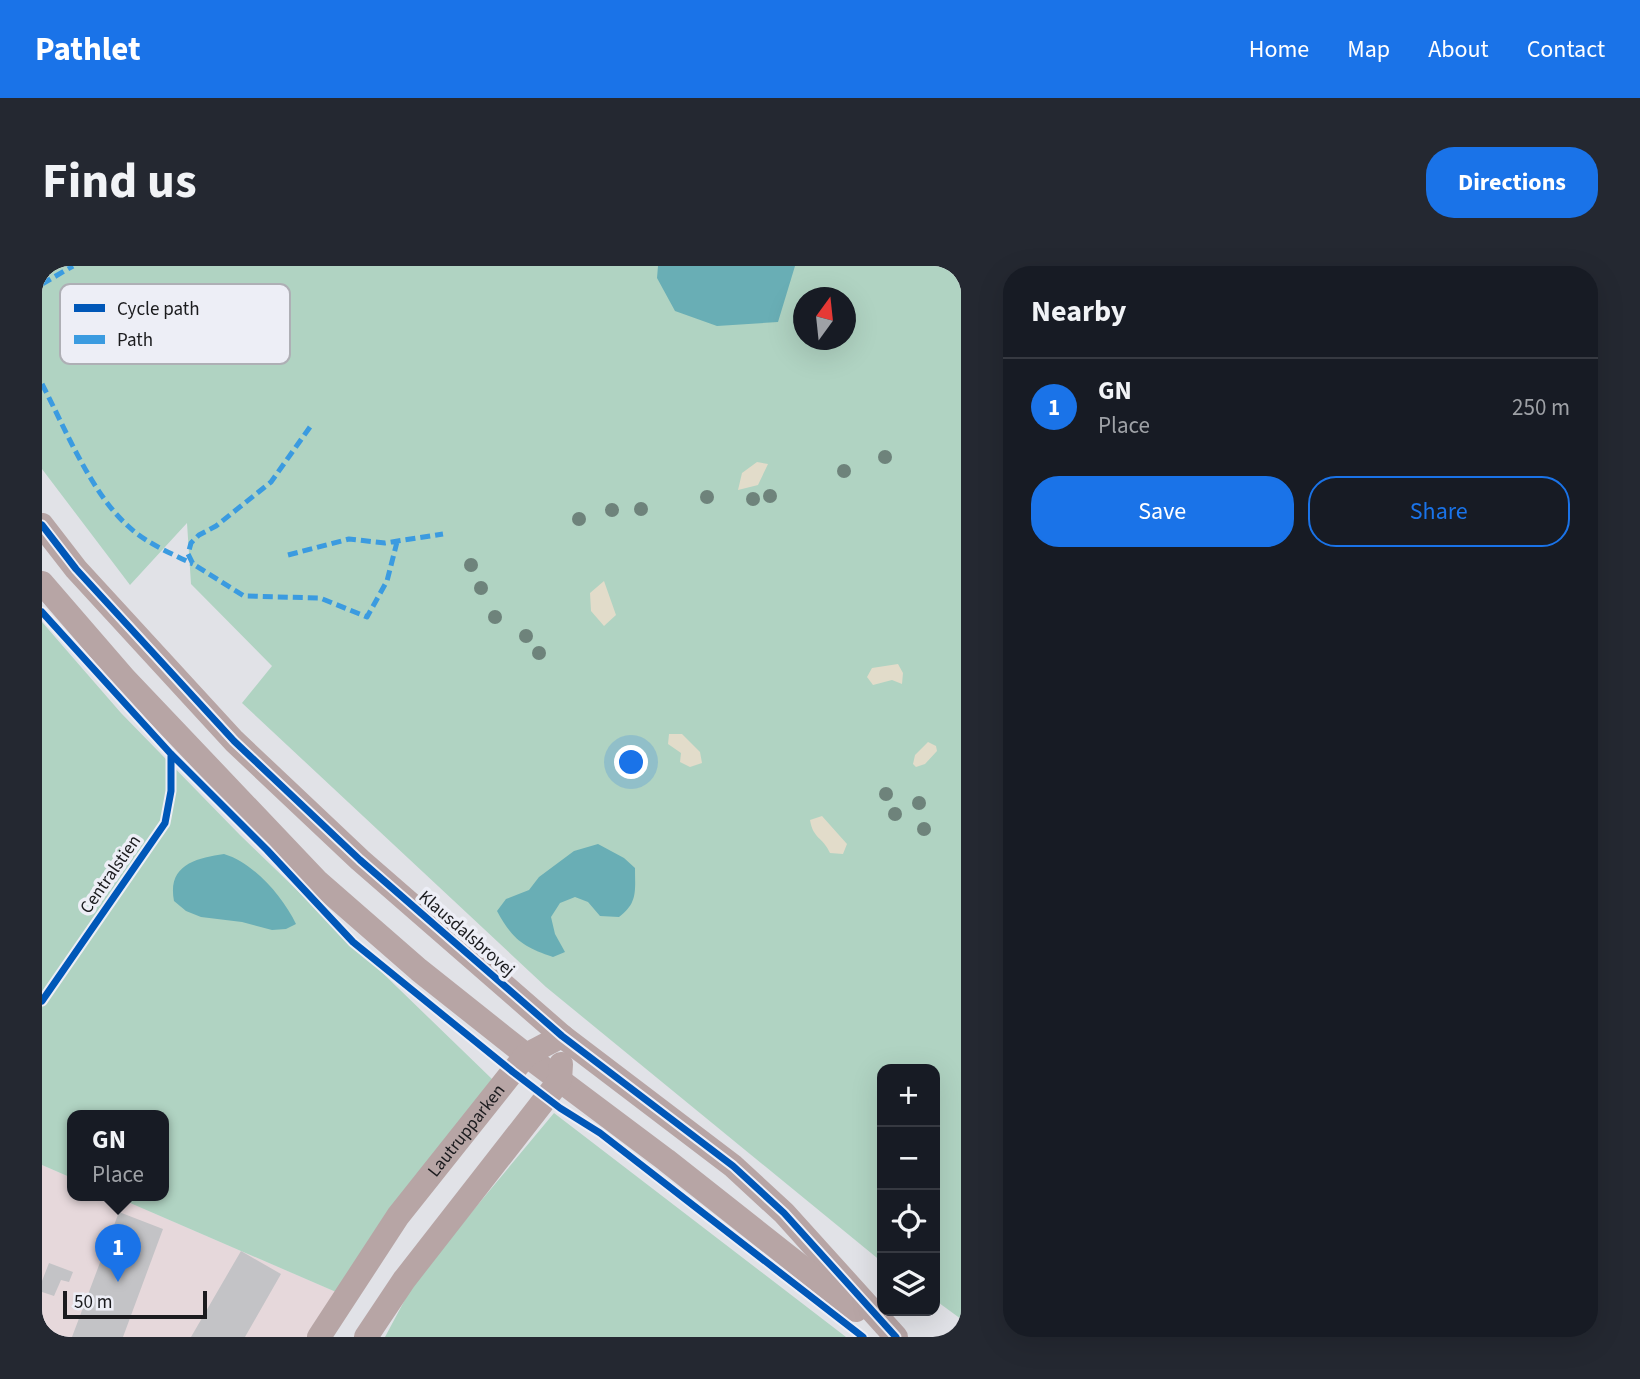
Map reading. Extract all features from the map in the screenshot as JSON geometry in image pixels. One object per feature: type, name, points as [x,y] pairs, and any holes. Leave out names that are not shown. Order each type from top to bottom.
[{"type":"street","name":"Klausdalsbrovej","points":[[42,525],[76,569],[234,741],[360,860],[562,1035],[733,1166],[784,1213],[896,1337]]},
{"type":"street","points":[[42,583],[125,680],[317,881],[419,970],[890,1337]]},
{"type":"street","name":"Lautrupparken","points":[[319,1337],[398,1216],[526,1055],[562,1035]]},
{"type":"street","points":[[366,1337],[404,1280],[560,1080],[562,1035]]},
{"type":"shaded area","points":[[42,1165],[67,1176],[67,1201],[126,1201],[336,1292],[307,1337],[42,1337]]},
{"type":"green space","points":[[42,266],[961,266],[961,1319],[940,1304],[940,1064],[877,1064],[877,1258],[546,987],[242,703],[272,666],[191,584],[187,523],[130,585],[42,469]]},
{"type":"green space","points":[[42,622],[121,713],[240,835],[492,1079],[336,1292],[126,1201],[169,1201],[169,1110],[67,1110],[67,1176],[42,1165]]},
{"type":"green space","points":[[554,1113],[846,1337],[385,1337],[416,1279]]},
{"type":"sand","points":[[757,462],[768,464],[758,485],[738,490],[742,473]]},
{"type":"sand","points":[[604,581],[616,615],[604,626],[591,611],[590,593]]},
{"type":"sand","points":[[898,664],[903,673],[902,684],[892,680],[873,685],[867,677],[872,668]]},
{"type":"sand","points":[[669,734],[682,734],[700,752],[702,763],[690,767],[680,762],[681,753],[668,744]]},
{"type":"sand","points":[[928,742],[936,746],[937,751],[925,764],[916,767],[913,764],[915,755]]},
{"type":"sand","points":[[822,816],[847,844],[843,854],[830,853],[813,831],[810,820]]},
{"type":"water","points":[[658,266],[795,266],[778,322],[717,326],[675,311],[657,278]]},
{"type":"water","points":[[598,844],[624,858],[635,868],[634,896],[630,907],[619,917],[600,916],[588,902],[575,897],[560,903],[551,917],[555,934],[565,952],[553,957],[519,941],[497,911],[506,899],[529,890],[539,877],[574,851]]},
{"type":"water","points":[[224,854],[257,873],[283,903],[296,924],[286,929],[272,930],[242,922],[201,917],[186,911],[174,901],[173,889],[179,871],[194,861]]},
{"type":"building","points":[[119,1212],[163,1229],[123,1337],[72,1337]]},
{"type":"building","points":[[241,1251],[281,1274],[245,1337],[191,1337]]},
{"type":"building","points":[[49,1263],[73,1272],[69,1282],[61,1280],[54,1296],[42,1292],[42,1281]]},
{"type":"marked path","points":[[42,284],[73,266]]},
{"type":"marked path","points":[[42,384],[80,459],[115,512],[143,538],[193,564]]},
{"type":"marked path","points":[[310,427],[271,482],[191,543],[188,554],[193,564],[244,596],[320,598],[367,617],[387,581],[397,542]]},
{"type":"marked path","points":[[288,555],[349,539],[385,543],[443,534]]},
{"type":"cycle path","points":[[42,525],[76,569],[234,741],[360,860],[562,1036],[733,1166],[784,1213],[896,1337]]},
{"type":"cycle path","points":[[42,612],[171,754],[267,850],[353,942],[513,1072],[560,1108],[600,1133],[863,1337]]},
{"type":"cycle path","name":"Centralstien","points":[[42,1001],[165,823],[171,791],[171,754]]},
{"type":"place","name":"GN","points":[[118,1282]]}]
